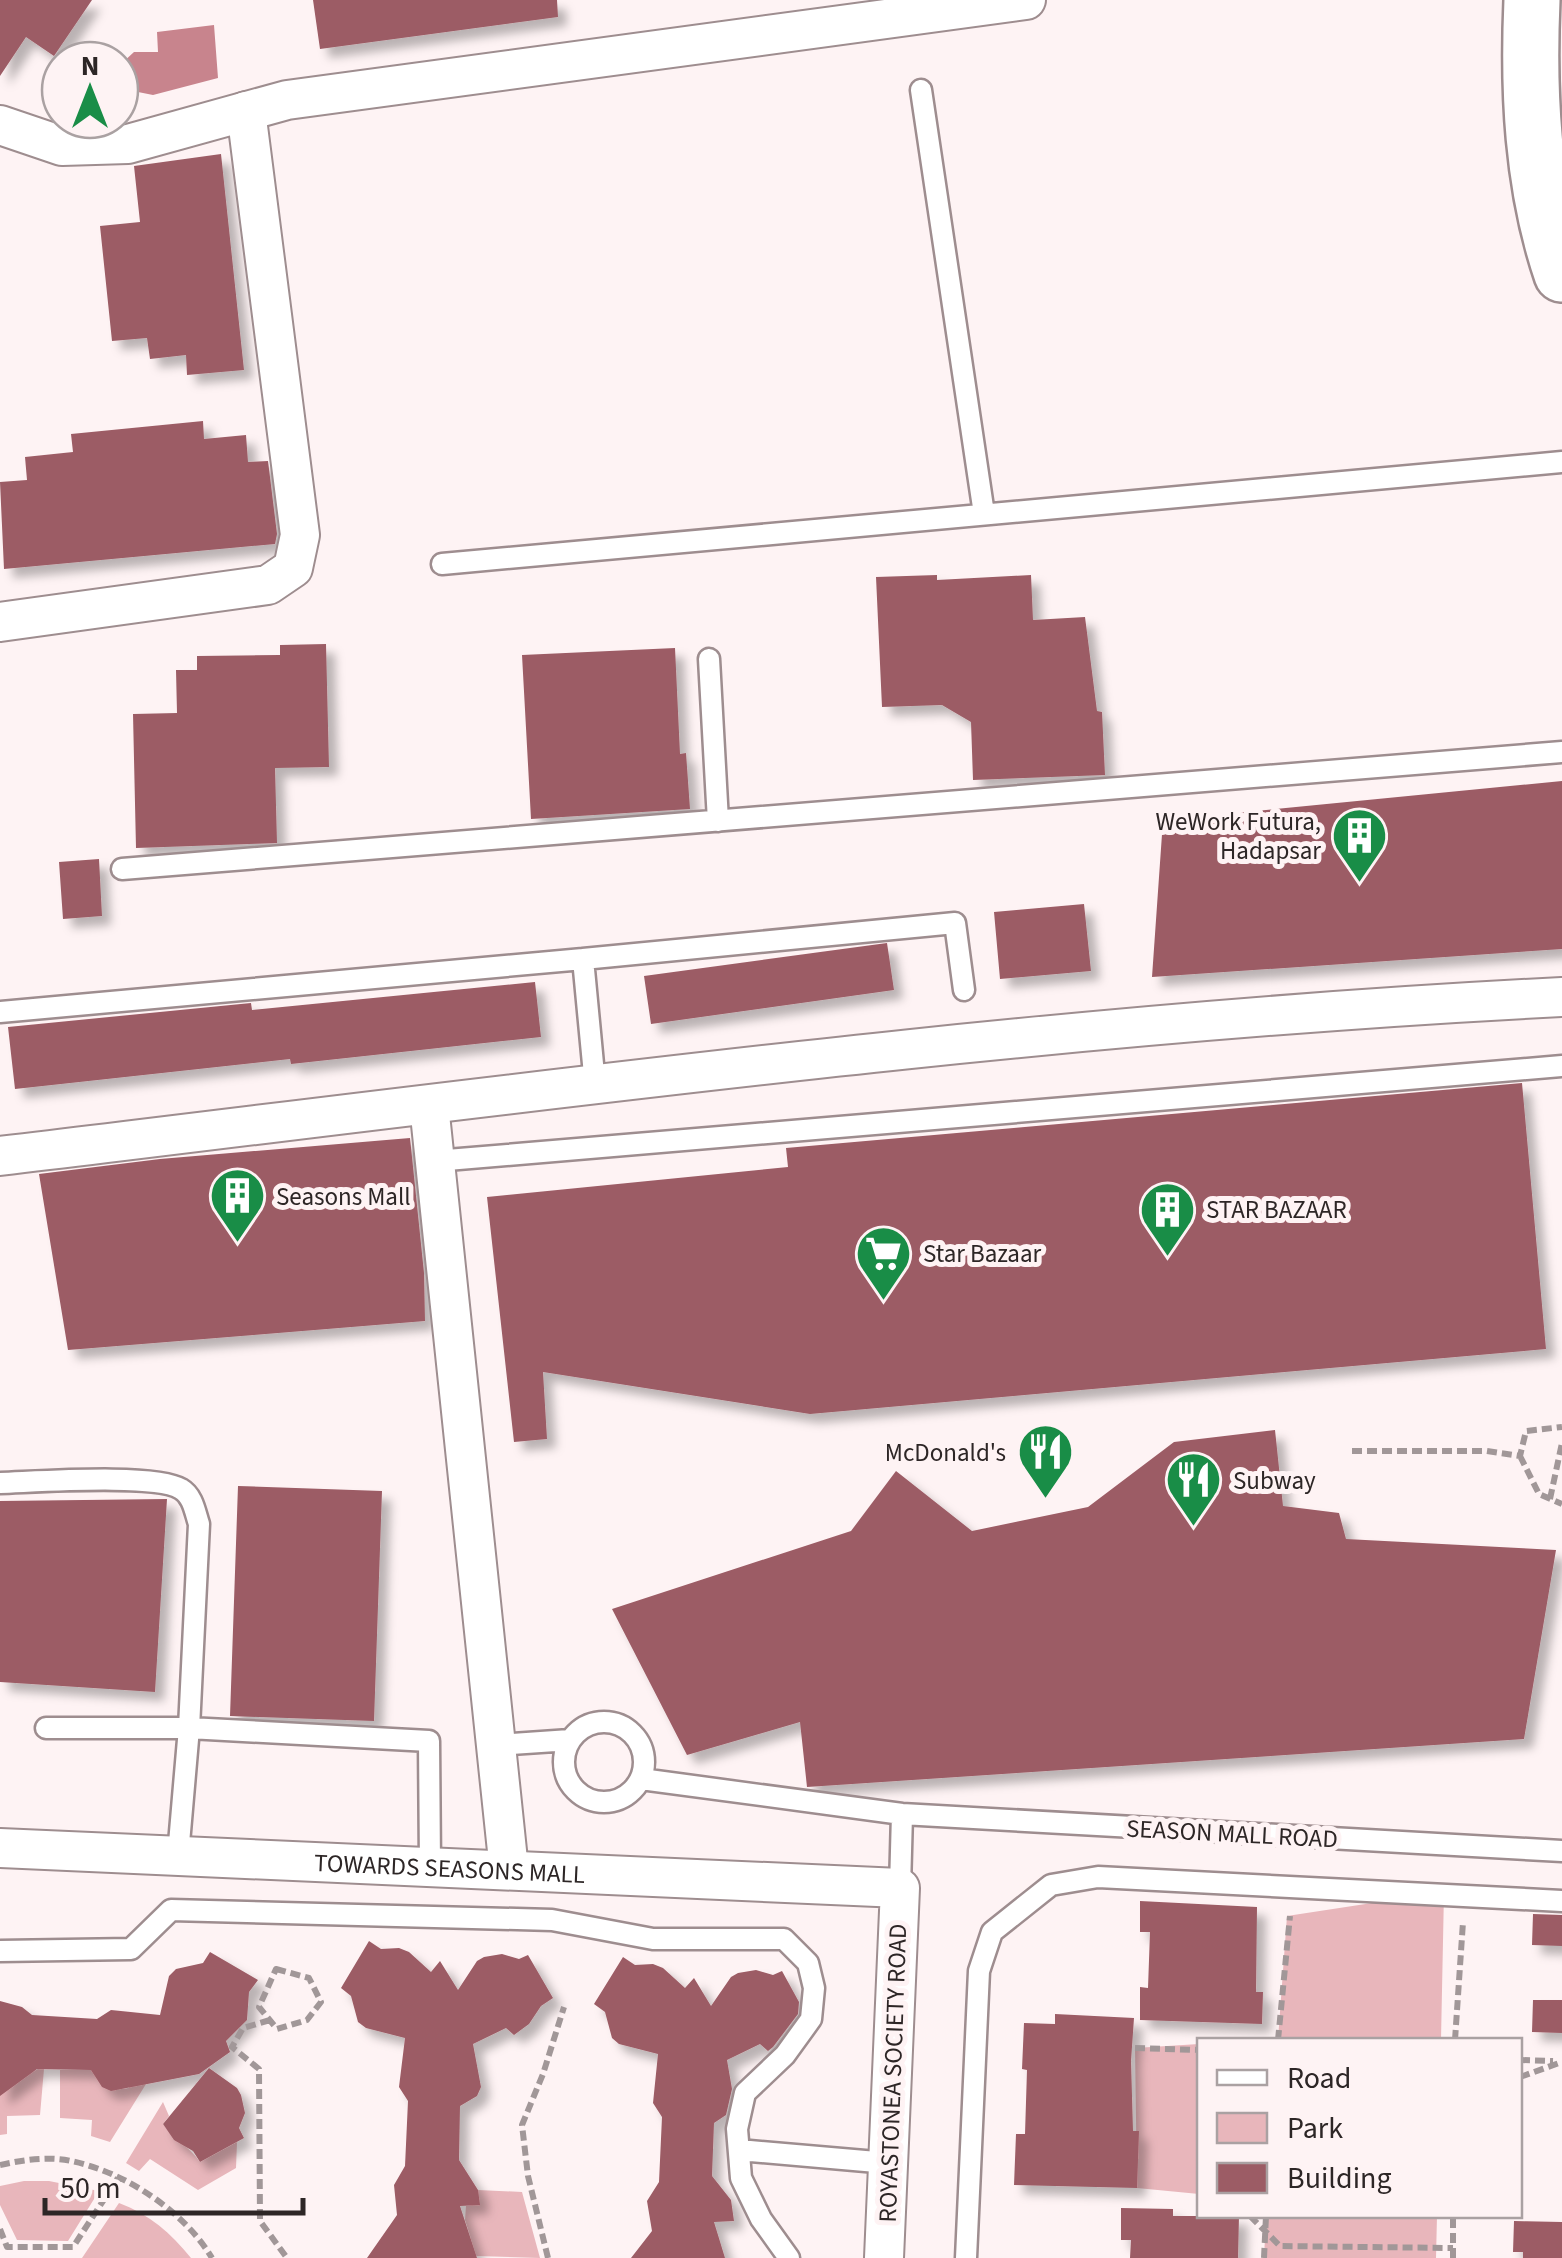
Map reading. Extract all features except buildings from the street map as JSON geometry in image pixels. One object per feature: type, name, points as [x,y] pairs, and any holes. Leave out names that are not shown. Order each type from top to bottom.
[{"type":"highway","points":[[1532,0],[1530,50],[1540,188],[1557,239]]},
{"type":"street","points":[[0,126],[62,146],[128,144],[287,100],[1026,0]]},
{"type":"street","points":[[0,622],[268,586],[293,568],[300,535],[246,111]]},
{"type":"street","points":[[0,1156],[595,1085],[1172,1023],[1562,997]]},
{"type":"street","points":[[429,1105],[509,1870]]},
{"type":"street","name":"TOWARDS SEASONS MALL","points":[[0,1848],[900,1888]]},
{"type":"street","name":"ROYASTONEA SOCIETY ROAD","points":[[884,2258],[900,1888]]},
{"type":"lane","points":[[922,90],[984,514]]},
{"type":"lane","points":[[442,564],[1562,462]]},
{"type":"lane","points":[[709,659],[718,821]]},
{"type":"lane","points":[[122,869],[1562,752]]},
{"type":"lane","points":[[0,1012],[955,923],[964,990]]},
{"type":"lane","points":[[583,959],[595,1085]]},
{"type":"lane","points":[[435,1161],[1562,1066]]},
{"type":"lane","points":[[0,1482],[151,1482],[181,1489],[192,1502],[199,1524],[178,1856]]},
{"type":"lane","points":[[496,1745],[570,1740],[592,1724],[618,1724],[630,1731],[644,1752],[641,1779],[634,1790],[623,1798],[598,1802],[584,1798],[574,1790],[564,1766],[570,1740]]},
{"type":"lane","points":[[46,1728],[189,1728],[429,1741],[430,1866]]},
{"type":"lane","name":"SEASON MALL ROAD","points":[[641,1779],[902,1814],[1562,1851]]},
{"type":"lane","points":[[900,1888],[902,1814]]},
{"type":"lane","points":[[966,2258],[979,1971],[992,1932],[1052,1885],[1098,1877],[1562,1901]]},
{"type":"lane","points":[[0,1951],[130,1950],[172,1910],[552,1920],[653,1938],[784,1939],[808,1963],[814,1988],[811,2019],[786,2055],[745,2093],[738,2129],[741,2178],[788,2258]]},
{"type":"lane","points":[[739,2150],[888,2163]]},
{"type":"path","points":[[1562,1427],[1526,1431],[1520,1456],[1539,1494],[1562,1504]]},
{"type":"path","points":[[1550,1499],[1562,1443]]},
{"type":"path","points":[[1352,1451],[1487,1451],[1520,1456]]},
{"type":"path","points":[[1455,2038],[1463,1913]]},
{"type":"path","points":[[1278,2038],[1288,1916],[1307,1915]]},
{"type":"path","points":[[276,1970],[290,1970],[309,1978],[321,2002],[308,2020],[278,2029],[270,2020],[260,2007],[276,1970]]},
{"type":"path","points":[[548,2258],[528,2176],[522,2124],[544,2074],[564,2007]]},
{"type":"path","points":[[270,2020],[243,2028],[232,2047],[260,2069],[260,2222],[288,2258]]},
{"type":"path","points":[[1135,2048],[1197,2050]]},
{"type":"path","points":[[1522,2060],[1562,2062]]},
{"type":"path","points":[[1522,2076],[1562,2062]]},
{"type":"path","points":[[0,2166],[29,2159],[69,2160],[118,2178],[164,2207],[196,2236],[212,2258]]},
{"type":"path","points":[[0,2230],[6,2246],[72,2246],[118,2178]]},
{"type":"path","points":[[1252,2218],[1280,2246],[1453,2248]]},
{"type":"path","points":[[1264,2258],[1266,2218]]},
{"type":"path","points":[[1452,2258],[1453,2218]]},
{"type":"green space","points":[[1444,1892],[1441,2038],[1278,2038],[1287,1916]]},
{"type":"green space","points":[[1197,2044],[1197,2194],[1137,2188],[1135,2048]]},
{"type":"green space","points":[[44,2069],[40,2115],[7,2116],[7,2134],[0,2135],[0,2088]]},
{"type":"green space","points":[[60,2070],[92,2070],[102,2085],[110,2089],[129,2088],[129,2083],[146,2084],[110,2142],[91,2136],[92,2120],[60,2118]]},
{"type":"green space","points":[[163,2102],[169,2116],[163,2124],[200,2162],[237,2142],[236,2168],[198,2190],[150,2159],[139,2171],[126,2163]]},
{"type":"green space","points":[[49,2181],[99,2191],[68,2241],[17,2240],[0,2205],[0,2186]]},
{"type":"green space","points":[[478,2190],[522,2192],[540,2258],[476,2256],[465,2220],[466,2206],[478,2204]]},
{"type":"green space","points":[[119,2203],[159,2225],[191,2258],[82,2258]]},
{"type":"green space","points":[[1266,2218],[1437,2218],[1436,2258],[1264,2258]]},
{"type":"shaded area","points":[[214,25],[218,78],[153,95],[140,92],[140,52],[158,52],[157,32]]},
{"type":"place","name":"WeWork Futura, Hadapsar","points":[[1360,884]]},
{"type":"place","name":"Seasons Mall","points":[[237,1245]]},
{"type":"place","name":"STAR BAZAAR","points":[[1167,1258]]},
{"type":"place","name":"Star Bazaar","points":[[884,1302]]},
{"type":"place","name":"McDonald's","points":[[1045,1501]]},
{"type":"place","name":"Subway","points":[[1194,1529]]}]
